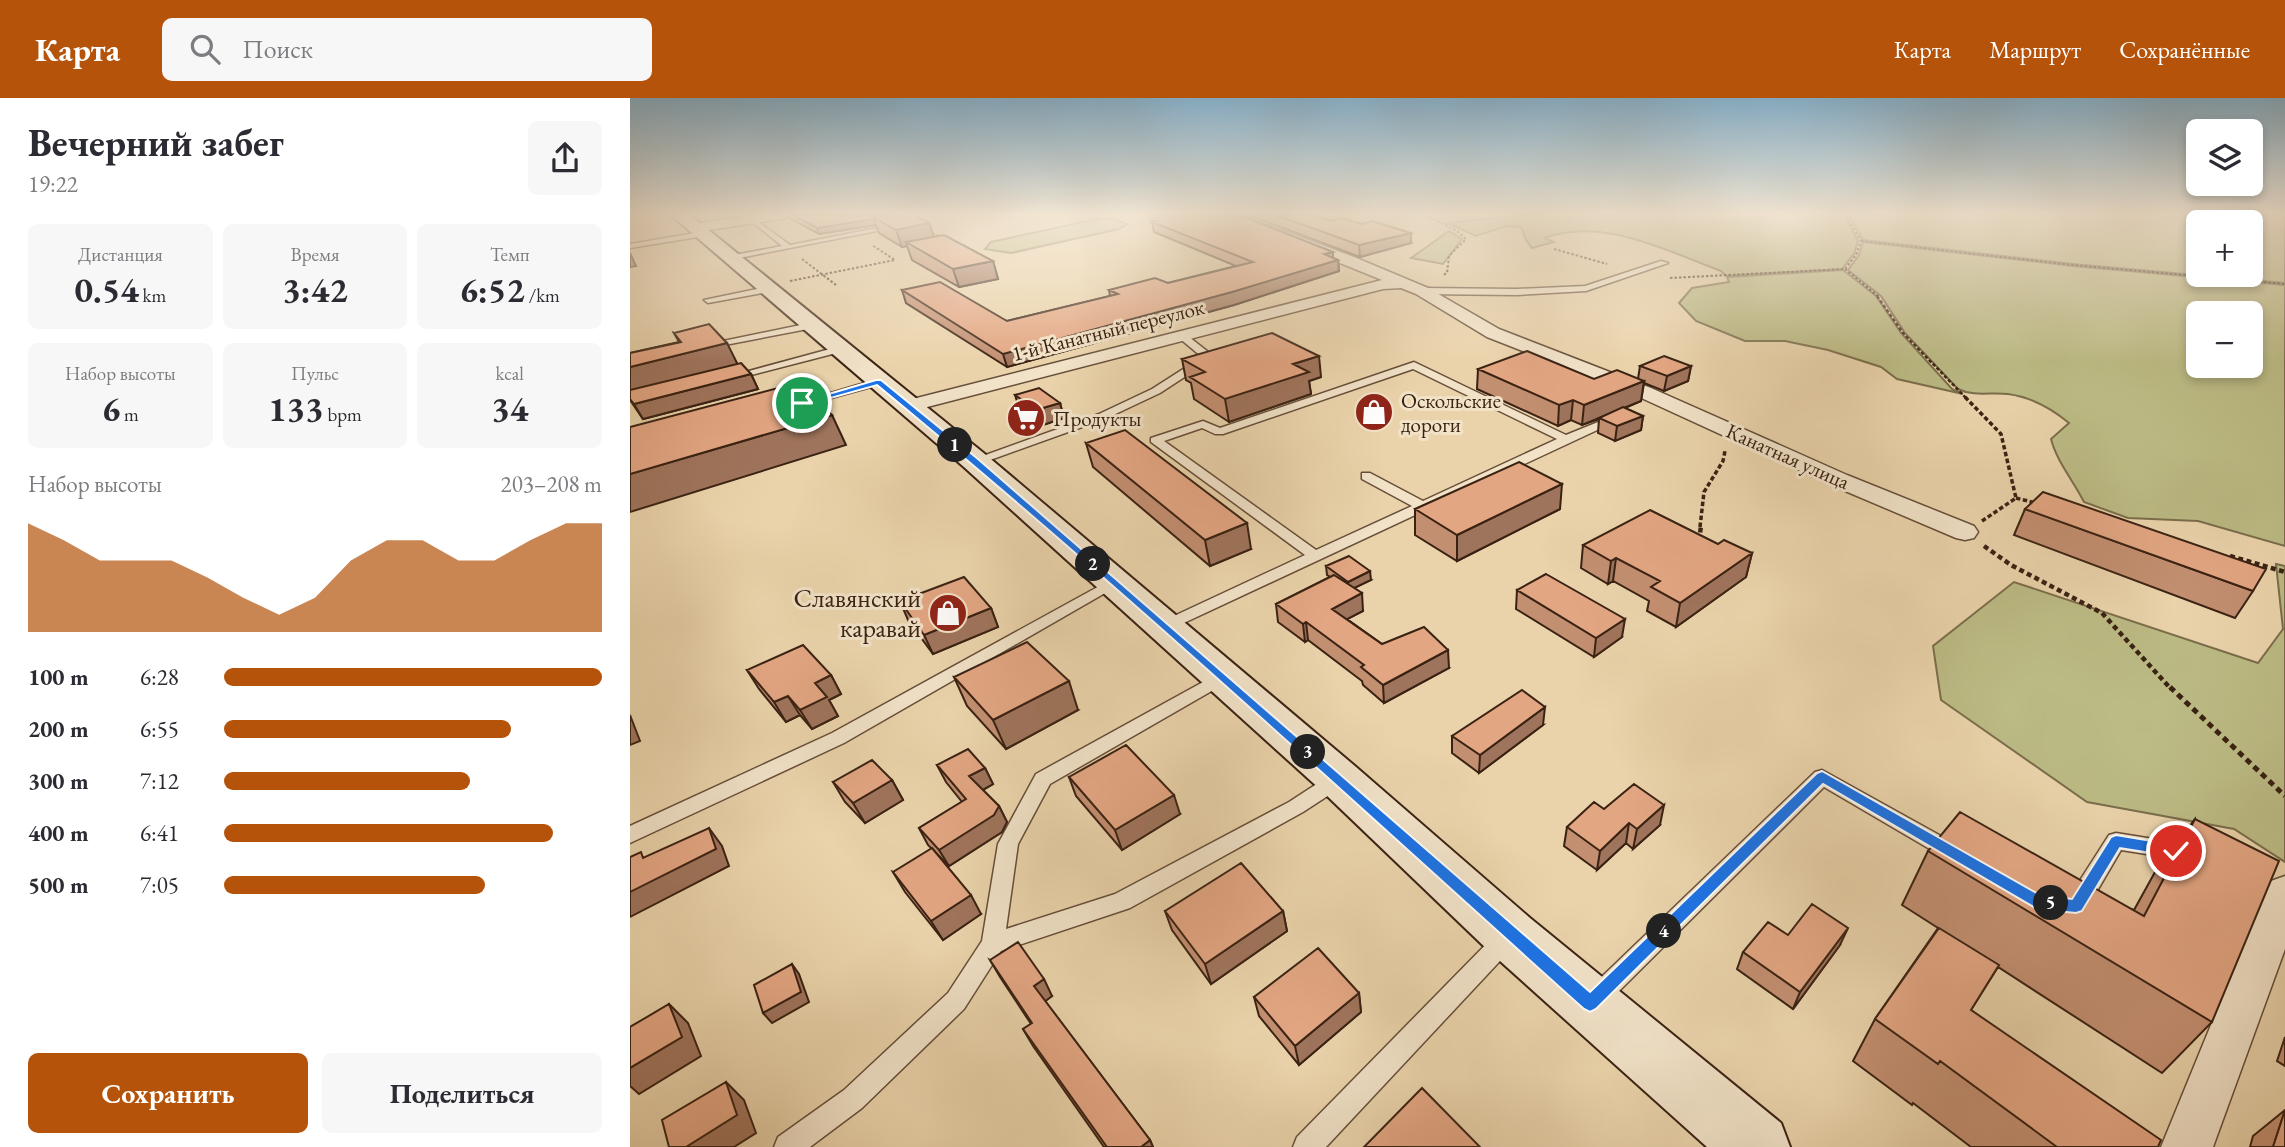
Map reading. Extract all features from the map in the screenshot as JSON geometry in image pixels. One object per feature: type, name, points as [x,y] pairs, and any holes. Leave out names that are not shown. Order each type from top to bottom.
[{"type":"main road","points":[[739,264],[975,461],[1339,779],[1510,935],[1757,1147]]},
{"type":"street","name":"Канатная улица","points":[[1358,264],[1422,291],[1493,333],[1644,392],[1839,480],[1965,532]]},
{"type":"street","name":"1-й Канатный переулок","points":[[893,394],[1181,335],[1383,284],[1402,283]]},
{"type":"street","points":[[2187,1147],[2281,886]]},
{"type":"lane","points":[[1422,291],[1517,292],[1586,288],[1661,264]]},
{"type":"lane","points":[[708,300],[769,288]]},
{"type":"lane","points":[[694,349],[752,335],[828,337]]},
{"type":"lane","points":[[975,461],[1103,416],[1156,391],[1208,357],[1181,335]]},
{"type":"lane","points":[[720,380],[828,337]]},
{"type":"lane","points":[[1316,557],[1155,440],[1203,425],[1219,432],[1414,365],[1566,439]]},
{"type":"lane","points":[[802,403],[893,394]]},
{"type":"lane","points":[[1165,626],[1566,439],[1619,417]]},
{"type":"lane","points":[[1366,476],[1423,506]]},
{"type":"lane","points":[[630,835],[838,738],[1114,582]]},
{"type":"lane","points":[[788,1147],[853,1100],[956,1001],[993,944],[1008,844],[1042,779],[1223,677]]},
{"type":"lane","points":[[1590,1003],[1822,777],[1965,860]]},
{"type":"lane","points":[[993,944],[1122,901],[1296,807],[1339,779]]},
{"type":"lane","points":[[2063,904],[2076,906],[2116,841],[2209,856]]},
{"type":"lane","points":[[1307,1147],[1510,935]]},
{"type":"path","points":[[808,264],[836,285]]},
{"type":"path","points":[[769,288],[875,264]]},
{"type":"path","points":[[1402,283],[1440,278],[1447,273],[1448,264]]},
{"type":"path","points":[[1607,264],[1658,278],[1845,269],[1878,296],[1903,333],[2001,433],[2016,498]]},
{"type":"path","points":[[1845,269],[1849,264]]},
{"type":"path","points":[[2064,264],[2285,284]]},
{"type":"path","points":[[1699,542],[1704,492],[1723,461],[1728,429]]},
{"type":"path","points":[[2043,505],[2016,498],[1965,532],[2011,565],[2102,613],[2161,678],[2285,796]]},
{"type":"path","points":[[2218,553],[2285,572]]},
{"type":"shaded area","points":[[1703,264],[1846,264],[1842,269],[1726,276],[1721,271]]},
{"type":"shaded area","points":[[1852,264],[2055,264],[2186,276],[2186,287],[2263,287],[2263,283],[2285,285],[2285,546],[2198,521],[2128,518],[2084,502],[2061,463],[2051,439],[2069,423],[2048,408],[2025,398],[2008,394],[1970,393],[1958,389],[1905,333],[1881,296],[1848,270]]},
{"type":"shaded area","points":[[2073,264],[2073,264],[2186,264],[2186,274]]},
{"type":"shaded area","points":[[2263,264],[2285,264],[2285,283],[2263,281]]},
{"type":"shaded area","points":[[1843,270],[1876,296],[1901,333],[1952,389],[1963,394],[1897,379],[1881,367],[1828,350],[1785,341],[1745,341],[1696,321],[1679,303],[1692,288],[1729,282],[1727,277]]},
{"type":"shaded area","points":[[2276,564],[2285,566],[2285,862],[2234,829],[2087,802],[1941,700],[1933,646],[2014,582],[2258,663],[2283,629]]},
{"type":"building","points":[[944,264],[978,264],[953,269]]},
{"type":"building","points":[[1245,264],[1325,264],[1003,354],[902,290],[940,282],[1007,321],[1118,294],[1109,290],[1155,278],[1168,283]]},
{"type":"building","points":[[709,324],[727,343],[630,367],[630,353],[681,342],[674,333]]},
{"type":"building","points":[[1272,333],[1319,356],[1293,364],[1309,372],[1225,399],[1190,377],[1205,372],[1182,359]]},
{"type":"building","points":[[1527,351],[1594,379],[1617,370],[1644,381],[1584,405],[1573,400],[1559,405],[1478,369]]},
{"type":"building","points":[[1664,356],[1691,366],[1667,376],[1640,366]]},
{"type":"building","points":[[741,363],[751,374],[634,404],[630,399],[630,390]]},
{"type":"building","points":[[797,383],[832,415],[630,474],[630,427]]},
{"type":"building","points":[[1039,388],[1060,403],[1036,410],[1015,395]]},
{"type":"building","points":[[1623,407],[1643,416],[1617,426],[1599,418]]},
{"type":"building","points":[[1125,430],[1247,523],[1205,540],[1086,443]]},
{"type":"building","points":[[1519,462],[1562,484],[1457,535],[1415,509]]},
{"type":"building","points":[[2043,492],[2266,569],[2253,591],[2025,509]]},
{"type":"building","points":[[1650,510],[1718,544],[1724,540],[1752,553],[1680,603],[1651,587],[1660,581],[1616,558],[1611,561],[1583,545]]},
{"type":"building","points":[[1349,556],[1370,571],[1348,582],[1326,566]]},
{"type":"building","points":[[1546,574],[1625,619],[1596,638],[1517,590]]},
{"type":"building","points":[[1334,575],[1362,593],[1332,609],[1382,644],[1424,627],[1448,650],[1383,685],[1361,667],[1364,665],[1306,622],[1303,624],[1276,604]]},
{"type":"building","points":[[964,577],[991,608],[924,635],[900,601]]},
{"type":"building","points":[[1027,642],[1069,681],[993,720],[954,677]]},
{"type":"building","points":[[803,645],[831,675],[815,683],[827,697],[800,710],[788,696],[774,702],[747,670]]},
{"type":"building","points":[[1522,690],[1545,707],[1480,755],[1452,736]]},
{"type":"building","points":[[1126,745],[1174,795],[1115,830],[1069,777]]},
{"type":"building","points":[[968,749],[985,768],[969,776],[999,806],[994,815],[939,850],[919,828],[966,799],[937,765]]},
{"type":"building","points":[[872,760],[892,780],[853,803],[833,782]]},
{"type":"building","points":[[1634,784],[1664,805],[1637,829],[1629,823],[1600,851],[1567,827],[1594,802],[1604,809]]},
{"type":"building","points":[[1960,812],[2144,916],[2195,819],[2279,861],[2212,1022],[1928,851]]},
{"type":"building","points":[[709,828],[716,849],[630,892],[630,857],[641,852],[643,858]]},
{"type":"building","points":[[932,848],[971,895],[931,921],[893,872]]},
{"type":"building","points":[[1241,863],[1283,911],[1205,964],[1165,911]]},
{"type":"building","points":[[1812,904],[1848,928],[1800,992],[1743,952],[1768,922],[1788,935]]},
{"type":"building","points":[[1939,928],[1999,965],[1971,1010],[2161,1140],[2158,1147],[2057,1147],[1940,1061],[1938,1064],[1875,1019]]},
{"type":"building","points":[[1018,942],[1044,979],[1034,986],[1150,1140],[1141,1147],[1107,1147],[1023,1029],[1032,1023],[990,960]]},
{"type":"building","points":[[1318,948],[1359,993],[1295,1046],[1254,997]]},
{"type":"building","points":[[792,964],[801,992],[763,1013],[754,985]]},
{"type":"building","points":[[669,1004],[682,1037],[630,1068],[630,1027]]},
{"type":"building","points":[[726,1082],[737,1115],[686,1147],[669,1147],[662,1120]]},
{"type":"building","points":[[1422,1088],[1480,1147],[1364,1147]]},
{"type":"building","points":[[2285,1110],[2285,1147],[2273,1147]]},
{"type":"place","name":"Оскольские дороги","points":[[1374,412]]},
{"type":"place","name":"Продукты","points":[[1026,418]]},
{"type":"place","name":"Славянский каравай","points":[[948,613]]},
{"type":"route","points":[[802,403],[878,382],[975,461],[1165,626],[1339,779],[1510,935],[1590,1003],[1822,777],[2037,902],[2076,906],[2116,841],[2176,851]]}]
